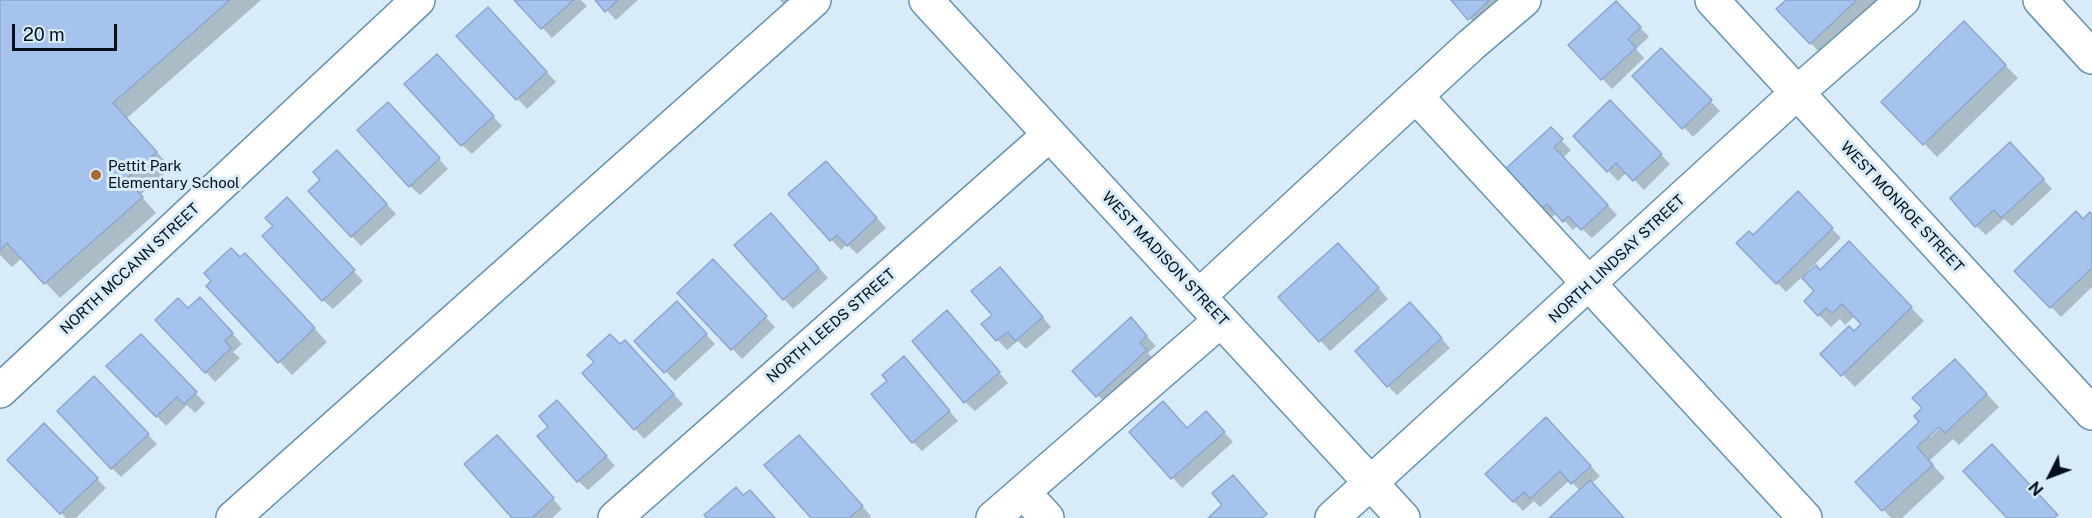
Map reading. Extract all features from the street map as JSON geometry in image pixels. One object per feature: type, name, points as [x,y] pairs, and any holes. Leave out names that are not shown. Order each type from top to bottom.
[{"type":"street","name":"NORTH MCCANN STREET","points":[[0,391],[418,0]]},
{"type":"street","points":[[233,518],[814,0]]},
{"type":"street","name":"WEST MADISON STREET","points":[[926,0],[1403,518]]},
{"type":"street","points":[[1199,296],[1524,0]]},
{"type":"street","name":"WEST MONROE STREET","points":[[1712,0],[2092,413]]},
{"type":"street","name":"NORTH LINDSAY STREET","points":[[1332,518],[1798,92],[1903,0]]},
{"type":"street","points":[[2040,0],[2092,57]]},
{"type":"street","points":[[1416,96],[1805,518]]},
{"type":"street","name":"NORTH LEEDS STREET","points":[[615,518],[1049,135]]},
{"type":"street","points":[[993,518],[1221,320]]},
{"type":"street","points":[[1023,492],[1047,518]]},
{"type":"building","points":[[0,0],[230,0],[113,103],[157,152],[126,179],[143,197],[44,284],[7,243],[0,250]]},
{"type":"building","points":[[514,0],[574,0],[541,29]]},
{"type":"building","points":[[595,0],[618,0],[605,12]]},
{"type":"building","points":[[1451,0],[1490,0],[1468,20]]},
{"type":"building","points":[[1786,0],[1857,0],[1810,44],[1776,9]]},
{"type":"building","points":[[1616,1],[1641,27],[1628,39],[1636,48],[1601,80],[1568,45]]},
{"type":"building","points":[[488,7],[547,72],[516,100],[456,36]]},
{"type":"building","points":[[1964,21],[2006,65],[1923,145],[1881,102]]},
{"type":"building","points":[[1661,48],[1712,100],[1682,129],[1632,76]]},
{"type":"building","points":[[437,54],[494,116],[461,146],[404,84]]},
{"type":"building","points":[[1610,100],[1662,154],[1633,181],[1616,163],[1607,172],[1573,136]]},
{"type":"building","points":[[388,102],[440,158],[409,187],[357,130]]},
{"type":"building","points":[[1551,127],[1563,139],[1554,147],[1608,205],[1581,230],[1568,216],[1563,222],[1547,204],[1541,209],[1502,172]]},
{"type":"building","points":[[2010,142],[2044,179],[2001,218],[1994,210],[1975,227],[1950,198]]},
{"type":"building","points":[[337,150],[387,204],[351,237],[308,191],[320,180],[313,172]]},
{"type":"building","points":[[826,161],[877,218],[847,246],[837,235],[830,241],[788,194]]},
{"type":"building","points":[[1798,191],[1833,228],[1776,284],[1736,243],[1749,231],[1753,235]]},
{"type":"building","points":[[287,197],[355,270],[322,301],[262,236],[273,226],[265,218]]},
{"type":"building","points":[[2076,211],[2083,219],[2090,212],[2092,215],[2092,268],[2050,308],[2014,271]]},
{"type":"building","points":[[771,213],[819,268],[783,300],[734,245]]},
{"type":"building","points":[[1849,241],[1912,307],[1841,376],[1820,354],[1849,326],[1854,331],[1861,324],[1842,304],[1832,313],[1826,308],[1818,316],[1804,301],[1814,291],[1802,278],[1816,265],[1820,270]]},
{"type":"building","points":[[1338,243],[1379,288],[1319,342],[1278,297]]},
{"type":"building","points":[[231,248],[240,257],[245,253],[315,328],[278,363],[206,286],[211,281],[204,273]]},
{"type":"building","points":[[713,259],[767,316],[731,350],[677,293]]},
{"type":"building","points":[[1000,267],[1043,317],[1015,341],[1008,332],[996,341],[981,324],[992,315],[971,291]]},
{"type":"building","points":[[200,297],[233,333],[225,341],[231,348],[205,373],[155,320],[178,298],[188,308]]},
{"type":"building","points":[[677,301],[707,334],[664,373],[634,341]]},
{"type":"building","points":[[1410,302],[1442,338],[1387,387],[1355,351]]},
{"type":"building","points":[[947,310],[1000,372],[964,403],[912,341]]},
{"type":"building","points":[[1131,317],[1147,336],[1140,343],[1147,350],[1096,397],[1072,371]]},
{"type":"building","points":[[141,334],[197,392],[184,404],[177,397],[156,417],[106,366]]},
{"type":"building","points":[[610,334],[620,344],[625,340],[674,394],[634,430],[582,373],[594,362],[587,355]]},
{"type":"building","points":[[904,356],[950,411],[912,443],[871,394],[887,381],[882,375]]},
{"type":"building","points":[[1955,359],[1987,394],[1945,433],[1939,427],[1917,447],[1933,465],[1882,511],[1855,482],[1919,422],[1914,416],[1922,408],[1912,398]]},
{"type":"building","points":[[94,376],[149,434],[111,469],[57,411]]},
{"type":"building","points":[[557,400],[607,456],[577,482],[537,436],[548,427],[539,416]]},
{"type":"building","points":[[1163,401],[1187,428],[1206,411],[1225,432],[1171,479],[1129,432]]},
{"type":"building","points":[[1546,417],[1591,466],[1571,484],[1560,471],[1530,499],[1524,492],[1513,502],[1485,474]]},
{"type":"building","points":[[44,423],[98,478],[60,514],[7,460]]},
{"type":"building","points":[[497,435],[554,498],[532,518],[512,518],[464,464]]},
{"type":"building","points":[[799,435],[863,506],[849,518],[811,518],[764,465]]},
{"type":"building","points":[[1992,444],[2058,515],[2054,518],[2007,518],[1963,471]]},
{"type":"building","points":[[1233,475],[1267,514],[1262,518],[1208,518],[1222,505],[1212,493]]},
{"type":"building","points":[[1590,480],[1624,518],[1549,518]]},
{"type":"building","points":[[736,487],[743,495],[750,490],[775,518],[707,518],[704,515]]},
{"type":"place","name":"Pettit Park Elementary School","points":[[96,175]]}]
